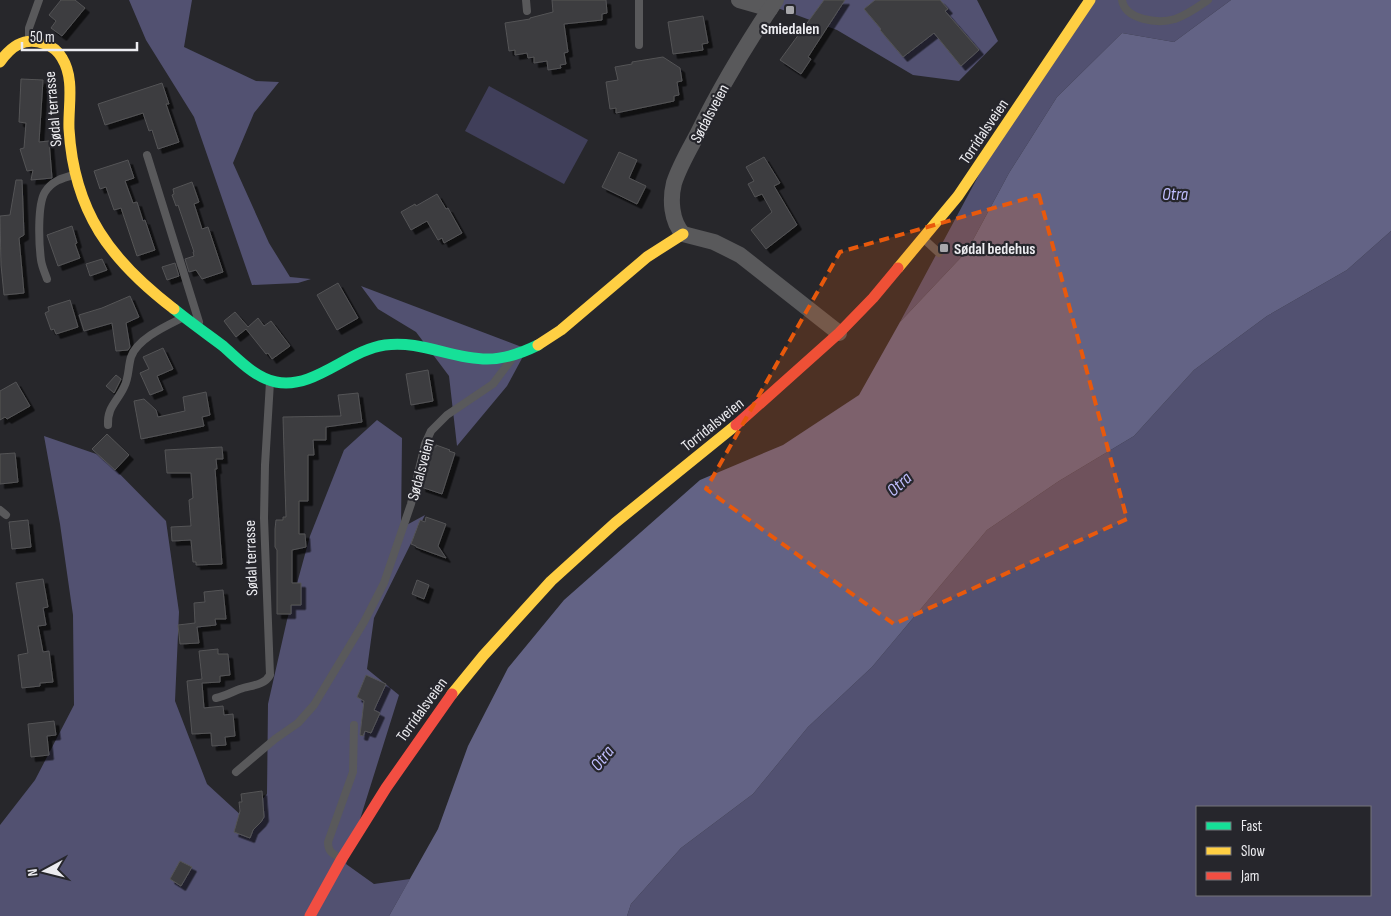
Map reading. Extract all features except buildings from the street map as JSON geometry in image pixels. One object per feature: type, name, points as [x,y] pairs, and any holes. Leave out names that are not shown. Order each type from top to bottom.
[{"type":"main road","name":"Torridalsveien","points":[[310,916],[341,860],[386,788],[452,694],[516,618],[551,581],[615,523],[746,417],[840,333],[873,298],[941,218],[997,140],[1090,0]]},
{"type":"main road","points":[[0,62],[13,47],[29,40]]},
{"type":"main road","name":"Sødal terrasse","points":[[29,40],[39,41],[50,46],[60,55],[65,65],[68,77],[70,137],[76,175],[90,215],[107,244],[140,279],[251,370],[270,380],[290,383],[309,378],[368,349],[392,344],[420,345],[453,354],[486,359],[518,353]]},
{"type":"main road","name":"Sødalsveien","points":[[518,353],[525,351],[557,332],[632,268],[666,242],[683,234]]},
{"type":"street","points":[[739,0],[773,5]]},
{"type":"street","name":"Sødalsveien","points":[[683,234],[675,223],[673,210],[672,195],[675,182],[708,111],[741,54],[773,5]]},
{"type":"street","points":[[683,234],[714,242],[740,255],[840,333]]},
{"type":"lane","points":[[29,40],[29,28],[39,0]]},
{"type":"lane","points":[[526,0],[527,11]]},
{"type":"lane","points":[[639,0],[640,45]]},
{"type":"lane","points":[[1122,0],[1124,9],[1129,13],[1139,17],[1159,20],[1174,19],[1192,11],[1208,0]]},
{"type":"lane","points":[[147,155],[199,318],[200,329]]},
{"type":"lane","points":[[47,279],[41,254],[42,200],[46,191],[53,183],[63,177],[76,175]]},
{"type":"lane","points":[[923,239],[939,253]]},
{"type":"lane","points":[[108,425],[108,412],[127,382],[132,356],[137,346],[155,331],[184,317]]},
{"type":"lane","name":"Sødalsveien","points":[[236,772],[263,748],[306,716],[364,622],[387,574],[411,504],[425,444],[431,431],[446,415],[493,384],[518,353]]},
{"type":"lane","name":"Sødal terrasse","points":[[216,698],[260,684],[268,679],[270,675],[264,518],[270,380]]},
{"type":"lane","points":[[341,860],[328,848],[328,842],[353,772],[354,725]]},
{"type":"highlighted area","points":[[1039,195],[1127,519],[894,624],[706,489],[840,252]]},
{"type":"shaded area","points":[[129,0],[192,0],[184,47],[256,81],[279,82],[254,113],[233,163],[269,243],[290,277],[311,279],[298,283],[252,285],[194,117],[146,40]]},
{"type":"shaded area","points":[[756,0],[977,0],[998,41],[959,81],[913,75],[837,30]]},
{"type":"shaded area","points":[[1092,0],[1231,0],[1174,42],[1122,33],[1057,97],[1009,173],[967,251],[900,322],[996,143]]},
{"type":"shaded area","points":[[489,86],[588,140],[564,184],[465,131]]},
{"type":"shaded area","points":[[1391,231],[1391,916],[627,916],[631,904],[681,848],[753,794],[808,727],[872,667],[987,530],[1059,481],[1134,436],[1194,370],[1267,316],[1347,270]]},
{"type":"shaded area","points":[[361,286],[527,349],[507,386],[457,446],[449,376],[416,332],[378,309]]},
{"type":"shaded area","points":[[377,420],[402,438],[401,528],[425,515],[374,618],[367,669],[399,695],[346,864],[374,884],[410,879],[389,916],[0,916],[0,825],[35,780],[74,705],[73,615],[60,524],[44,436],[102,456],[166,521],[179,612],[175,701],[207,784],[244,818],[267,794],[268,704],[287,620],[310,536],[344,450]]},
{"type":"water","name":"Otra","points":[[1231,0],[1391,0],[1391,231],[1347,270],[1267,316],[1194,370],[1134,436],[1059,481],[987,530],[872,667],[808,727],[753,794],[681,848],[631,904],[627,916],[389,916],[438,829],[468,746],[508,668],[564,600],[700,480],[783,445],[859,395],[900,322],[967,251],[1009,173],[1057,97],[1122,33],[1174,42]]},
{"type":"traffic: fast","points":[[174,309],[254,372],[261,377],[276,382],[290,383],[304,380],[371,348],[385,345],[411,345],[461,356],[487,359],[513,355],[538,345]]},
{"type":"traffic: slow","points":[[898,268],[958,196],[1090,0]]},
{"type":"traffic: slow","points":[[0,62],[14,47],[31,41],[47,45],[60,55],[66,66],[70,84],[69,129],[72,159],[88,210],[99,232],[131,272],[174,309]]},
{"type":"traffic: slow","points":[[538,345],[561,330],[647,257],[683,234]]},
{"type":"traffic: slow","points":[[452,694],[483,656],[551,581],[615,523],[736,425]]},
{"type":"traffic: jam","points":[[736,425],[839,333],[873,298],[898,268]]},
{"type":"traffic: jam","points":[[310,916],[341,860],[386,788],[452,694]]},
{"type":"place","name":"Smiedalen","points":[[790,10]]},
{"type":"place","name":"Sødal bedehus","points":[[944,248]]}]
